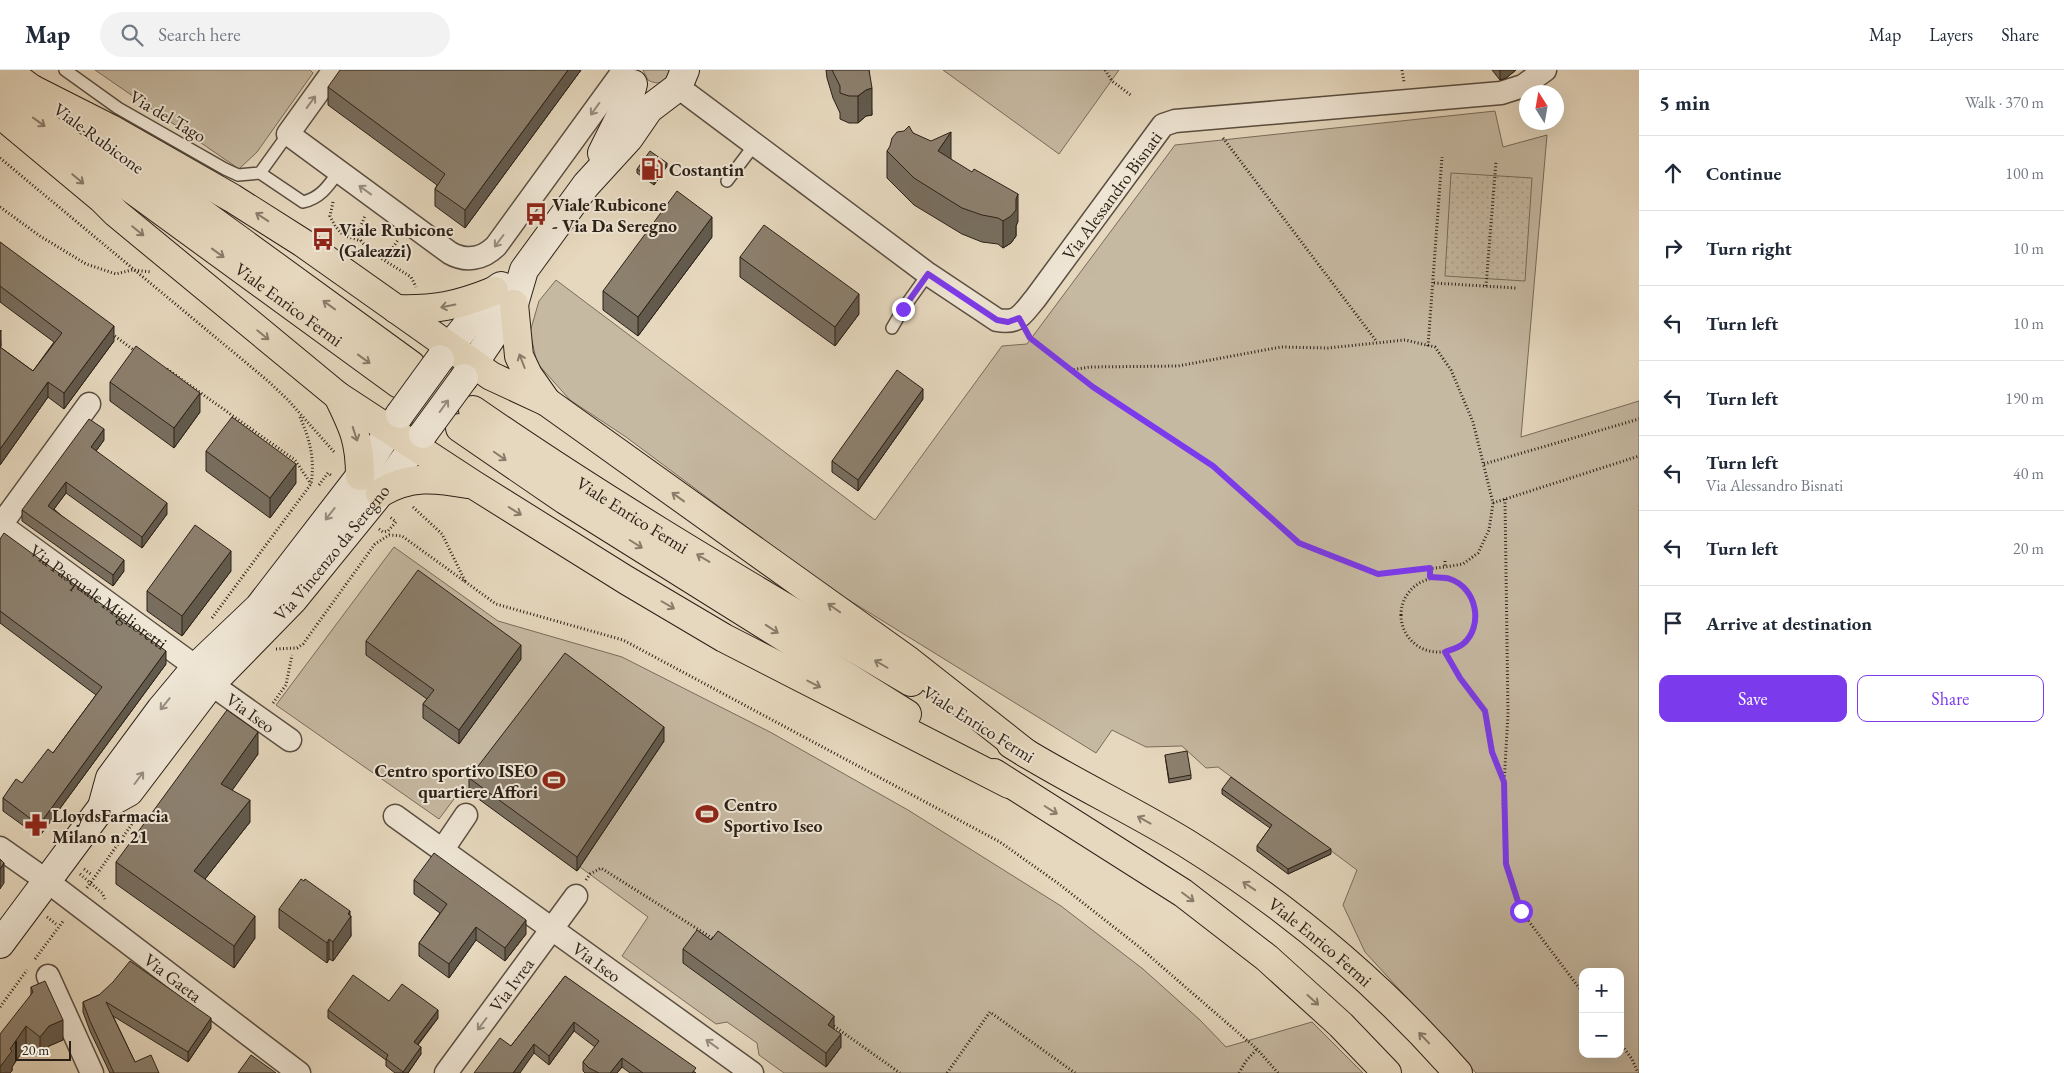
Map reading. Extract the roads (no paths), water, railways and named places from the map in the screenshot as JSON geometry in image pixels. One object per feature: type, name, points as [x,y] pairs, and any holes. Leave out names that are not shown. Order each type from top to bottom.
[{"type":"highway","name":"Viale Rubicone","points":[[6,70],[32,89],[185,215]]},
{"type":"highway","points":[[32,89],[111,129],[232,198],[303,243],[396,309],[445,353],[474,364],[491,376],[546,402],[909,660],[1026,754]]},
{"type":"highway","name":"Viale Rubicone","points":[[0,93],[185,215]]},
{"type":"highway","points":[[0,114],[102,199],[116,213],[338,396],[395,421],[474,485],[626,580],[724,638],[1009,784]]},
{"type":"highway","name":"Viale Enrico Fermi","points":[[185,215],[405,374]]},
{"type":"highway","points":[[396,309],[426,310],[504,298],[519,356],[528,375],[546,402]]},
{"type":"highway","points":[[338,396],[356,435],[370,484],[395,484],[413,480],[441,479],[474,485]]},
{"type":"highway","name":"Viale Enrico Fermi","points":[[1387,1073],[1341,1025],[1267,958],[1183,893],[1009,784],[889,702],[565,500],[466,419],[542,457],[782,607],[946,702],[1026,754],[1186,844],[1280,908],[1372,984],[1458,1073]]},
{"type":"main road","points":[[629,75],[646,95],[676,84]]},
{"type":"main road","name":"Via Vincenzo da Seregno","points":[[586,185],[629,99],[629,75]]},
{"type":"main road","name":"Via Vincenzo da Seregno","points":[[0,944],[102,807],[110,778],[161,709],[204,675],[259,607],[370,484],[419,440],[474,364],[504,298],[524,270],[586,185],[629,138],[649,109],[676,84]]},
{"type":"main road","name":"Via Vincenzo da Seregno","points":[[370,484],[395,421],[445,353],[504,298]]},
{"type":"street","points":[[334,70],[288,134],[455,256],[472,258],[488,253],[496,246],[629,75]]},
{"type":"street","name":"Via Alessandro Bisnati","points":[[928,274],[997,320],[1008,322],[1019,318],[1163,125],[1175,121],[1501,93],[1523,86],[1545,70]]},
{"type":"street","points":[[676,84],[928,274]]},
{"type":"street","points":[[0,525],[89,404]]},
{"type":"street","name":"Via Pasquale Miglioretti","points":[[0,525],[204,675]]},
{"type":"street","name":"Via Iseo","points":[[204,675],[290,740]]},
{"type":"street","points":[[443,848],[466,815]]},
{"type":"street","name":"Via Iseo","points":[[395,816],[443,848],[752,1073]]},
{"type":"street","name":"Via Gaeta","points":[[0,848],[47,881],[299,1073]]},
{"type":"street","name":"Via Ivrea","points":[[446,1073],[576,896]]},
{"type":"street","points":[[48,976],[92,1073]]},
{"type":"lane","name":"Via del Tago","points":[[65,70],[118,108],[225,169],[238,175],[260,173]]},
{"type":"lane","points":[[288,134],[260,173],[303,202],[313,200],[324,191],[339,171]]},
{"type":"lane","points":[[727,181],[755,144]]},
{"type":"lane","points":[[892,328],[928,274]]},
{"type":"place","name":"Costantin","points":[[652,169]]},
{"type":"place","name":"Viale Rubicone - Via Da Seregno","points":[[536,214]]},
{"type":"place","name":"Viale Rubicone (Galeazzi)","points":[[323,239]]},
{"type":"place","name":"Centro sportivo ISEO quartiere Affori","points":[[554,780]]},
{"type":"place","name":"Centro Sportivo Iseo","points":[[707,814]]},
{"type":"place","name":"LloydsFarmacia Milano n. 21","points":[[36,825]]}]
